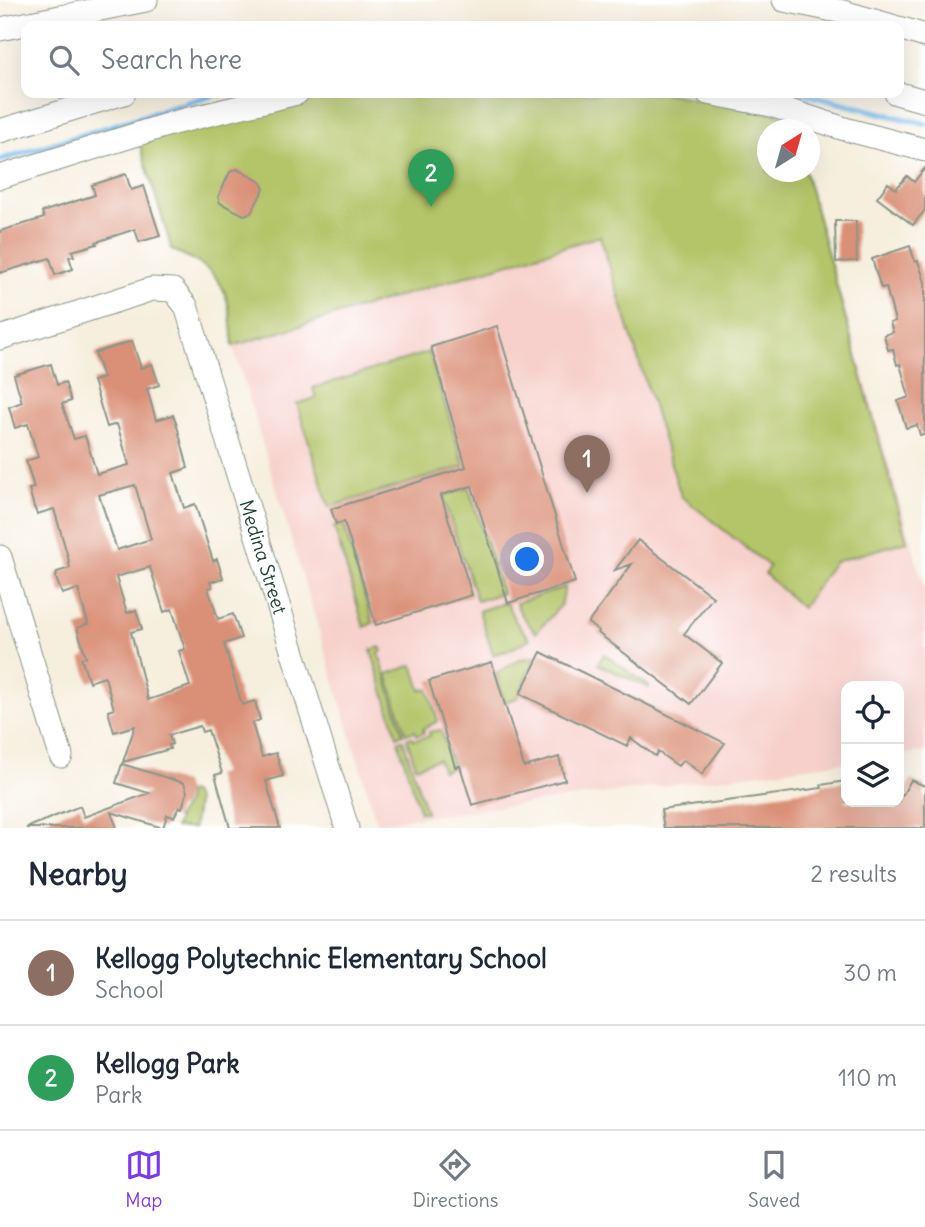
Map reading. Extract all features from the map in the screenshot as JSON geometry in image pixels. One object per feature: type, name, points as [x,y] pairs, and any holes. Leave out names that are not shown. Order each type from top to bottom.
[{"type":"street","points":[[40,21],[146,0]]},
{"type":"street","points":[[784,0],[874,21]]},
{"type":"street","points":[[0,29],[21,25]]},
{"type":"street","points":[[904,30],[925,36]]},
{"type":"street","points":[[904,95],[925,101]]},
{"type":"street","points":[[0,131],[108,98]]},
{"type":"street","points":[[0,177],[173,123],[277,98]]},
{"type":"street","points":[[734,98],[771,105],[845,129],[925,150]]},
{"type":"street","name":"Medina Street","points":[[0,338],[152,289],[173,290],[186,306],[347,828]]},
{"type":"street","points":[[0,557],[61,756]]},
{"type":"shaded area","points":[[793,182],[808,182],[925,591],[925,752],[904,754],[904,681],[841,681],[841,763],[377,823],[233,346],[600,236]]},
{"type":"green space","points":[[311,98],[692,98],[783,115],[784,119],[757,119],[757,182],[808,182],[907,541],[834,562],[802,608],[765,574],[769,566],[681,496],[600,236],[233,346],[230,311],[222,286],[204,267],[172,250],[139,142],[271,105]]},
{"type":"green space","points":[[429,352],[464,466],[329,507],[297,404],[316,398],[313,388]]},
{"type":"green space","points":[[469,488],[502,593],[477,601],[443,496]]},
{"type":"green space","points":[[343,524],[373,623],[364,627],[334,527]]},
{"type":"green space","points":[[565,587],[561,605],[536,633],[516,603]]},
{"type":"green space","points":[[506,602],[515,621],[530,639],[507,651],[493,654],[479,611]]},
{"type":"green space","points":[[381,647],[379,654],[403,734],[397,736],[371,650]]},
{"type":"green space","points":[[604,654],[649,686],[649,688],[598,664]]},
{"type":"green space","points":[[535,657],[517,698],[505,702],[497,673],[521,659]]},
{"type":"green space","points":[[413,665],[421,690],[428,689],[438,721],[423,729],[424,733],[417,735],[415,731],[406,734],[387,674]]},
{"type":"green space","points":[[441,730],[453,767],[443,771],[438,759],[416,767],[407,739],[430,736],[429,732]]},
{"type":"green space","points":[[403,740],[426,812],[420,812],[398,741]]},
{"type":"green space","points":[[190,792],[197,804],[194,828],[175,828],[176,818],[186,803],[187,793]]},
{"type":"building","points":[[925,168],[925,210],[913,225],[877,198],[888,183],[896,189],[907,176],[914,182]]},
{"type":"building","points":[[237,169],[261,182],[264,189],[251,213],[244,215],[220,203],[218,197],[230,172]]},
{"type":"building","points":[[126,174],[131,190],[144,186],[160,236],[139,242],[135,229],[96,242],[97,244],[72,251],[74,256],[69,257],[73,269],[55,275],[50,258],[0,273],[0,231],[44,218],[42,212],[95,195],[92,185]]},
{"type":"building","points":[[835,221],[856,221],[857,261],[836,262]]},
{"type":"building","points":[[910,246],[925,282],[925,435],[920,435],[917,425],[906,428],[898,401],[909,397],[900,364],[897,365],[893,349],[888,350],[884,335],[893,332],[890,323],[895,321],[886,287],[881,288],[872,259]]},
{"type":"building","points":[[497,326],[575,582],[508,603],[472,486],[441,495],[472,595],[376,625],[344,522],[336,524],[331,509],[466,467],[431,347]]},
{"type":"building","points":[[132,341],[141,368],[152,364],[159,385],[147,389],[156,420],[173,415],[176,422],[188,468],[173,473],[184,508],[195,504],[213,561],[217,559],[223,578],[210,582],[212,587],[208,588],[218,619],[233,614],[241,638],[224,644],[242,705],[255,701],[260,720],[252,723],[262,757],[276,753],[283,776],[266,781],[280,828],[230,828],[215,775],[222,773],[208,730],[202,732],[200,726],[169,735],[172,744],[169,745],[170,749],[123,762],[135,726],[114,732],[108,711],[114,709],[105,677],[89,682],[81,658],[86,657],[77,628],[88,624],[78,589],[62,594],[56,578],[57,572],[70,568],[68,557],[54,509],[37,514],[34,507],[29,489],[34,488],[26,461],[38,457],[28,424],[15,428],[9,407],[22,402],[14,375],[51,364],[57,385],[65,382],[71,401],[62,404],[74,439],[85,436],[97,474],[129,465],[117,424],[107,427],[93,381],[103,378],[95,353]],"holes":[[[135,485],[151,539],[117,550],[99,495]],[[150,567],[164,612],[172,609],[185,649],[179,651],[190,686],[148,700],[131,632],[142,629],[136,610],[127,613],[116,577]]]},
{"type":"building","points":[[638,540],[713,597],[684,634],[722,663],[691,704],[588,623],[632,564],[615,570]]},
{"type":"building","points":[[541,652],[725,743],[702,774],[683,760],[678,766],[658,752],[655,756],[631,738],[627,746],[520,694]]},
{"type":"building","points":[[492,662],[524,767],[559,757],[565,780],[472,805],[460,766],[455,767],[429,681]]},
{"type":"building","points":[[122,764],[184,783],[187,792],[182,808],[179,807],[174,817],[167,815],[163,828],[111,812],[117,828],[26,828],[80,806],[84,817],[149,793],[116,783]]},
{"type":"building","points":[[911,780],[925,786],[925,828],[664,828],[661,810],[822,788],[821,785],[841,782],[841,807],[904,807],[904,792]]},
{"type":"waterway","points":[[0,160],[204,98]]},
{"type":"waterway","points":[[821,98],[925,124]]},
{"type":"place","name":"Kellogg Park","points":[[431,207]]},
{"type":"place","name":"Kellogg Polytechnic Elementary School","points":[[587,493]]}]
